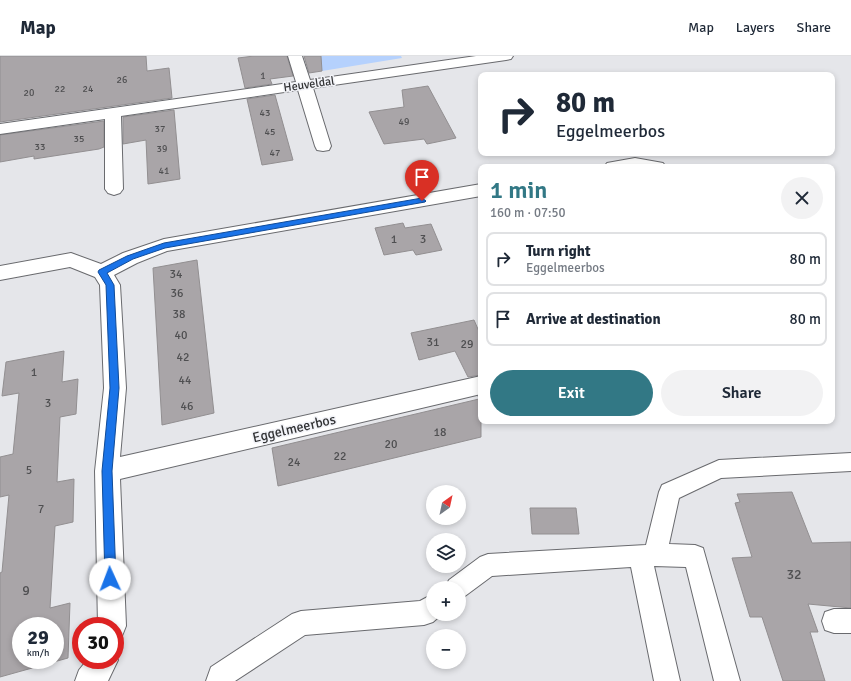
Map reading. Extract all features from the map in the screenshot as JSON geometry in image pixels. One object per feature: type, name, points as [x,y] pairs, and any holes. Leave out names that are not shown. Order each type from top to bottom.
[{"type":"street","points":[[295,56],[323,146]]},
{"type":"street","name":"Heuveldal","points":[[0,129],[506,56]]},
{"type":"street","points":[[113,112],[114,189]]},
{"type":"street","points":[[629,164],[640,164]]},
{"type":"street","points":[[102,272],[130,258],[164,245],[478,191]]},
{"type":"street","points":[[0,274],[71,260],[102,272],[110,285],[115,388],[107,471],[112,617]]},
{"type":"street","name":"Eggelmeerbos","points":[[107,471],[478,386]]},
{"type":"street","points":[[90,681],[99,669]]},
{"type":"lane","points":[[667,681],[648,555],[670,492],[719,469],[851,462]]},
{"type":"lane","points":[[466,581],[488,565],[648,555],[695,556],[727,681]]},
{"type":"lane","points":[[219,681],[220,676],[301,623],[424,613],[426,611]]},
{"type":"water","points":[[307,56],[401,56],[402,58],[322,71],[308,59]]},
{"type":"building","points":[[0,56],[146,56],[147,71],[169,68],[172,98],[0,122]]},
{"type":"building","points":[[254,56],[287,56],[293,76],[270,79],[272,84],[245,88],[238,58]]},
{"type":"building","points":[[304,56],[321,56],[322,71],[309,73]]},
{"type":"building","points":[[428,86],[456,138],[427,144],[424,139],[384,144],[369,112],[404,107],[402,90]]},
{"type":"building","points":[[275,95],[293,160],[262,165],[247,99]]},
{"type":"building","points":[[174,110],[180,179],[148,184],[146,140],[123,144],[123,117]]},
{"type":"building","points":[[104,121],[104,147],[99,149],[34,159],[34,156],[0,162],[0,135]]},
{"type":"building","points":[[403,223],[405,228],[431,224],[442,250],[416,255],[413,250],[384,255],[375,228]]},
{"type":"building","points":[[197,260],[214,413],[162,425],[153,268]]},
{"type":"building","points":[[474,320],[478,329],[478,375],[468,377],[455,351],[419,360],[411,333]]},
{"type":"building","points":[[64,351],[62,382],[78,379],[76,414],[60,417],[57,482],[74,479],[73,522],[55,526],[50,608],[70,603],[68,658],[64,659],[64,617],[12,617],[12,669],[29,669],[0,677],[0,573],[2,572],[9,495],[0,497],[0,457],[13,454],[19,393],[2,396],[6,362]]},
{"type":"building","points":[[478,399],[478,424],[481,424],[481,437],[278,486],[272,448]]},
{"type":"building","points":[[792,492],[812,543],[851,542],[851,608],[808,604],[818,632],[810,632],[825,681],[783,681],[762,617],[750,617],[732,558],[752,557],[735,503],[740,502],[737,494]]},
{"type":"building","points":[[530,508],[576,508],[579,534],[532,534]]},
{"type":"route","points":[[110,579],[107,471],[115,388],[110,285],[102,272],[130,258],[164,245],[422,201]]}]
